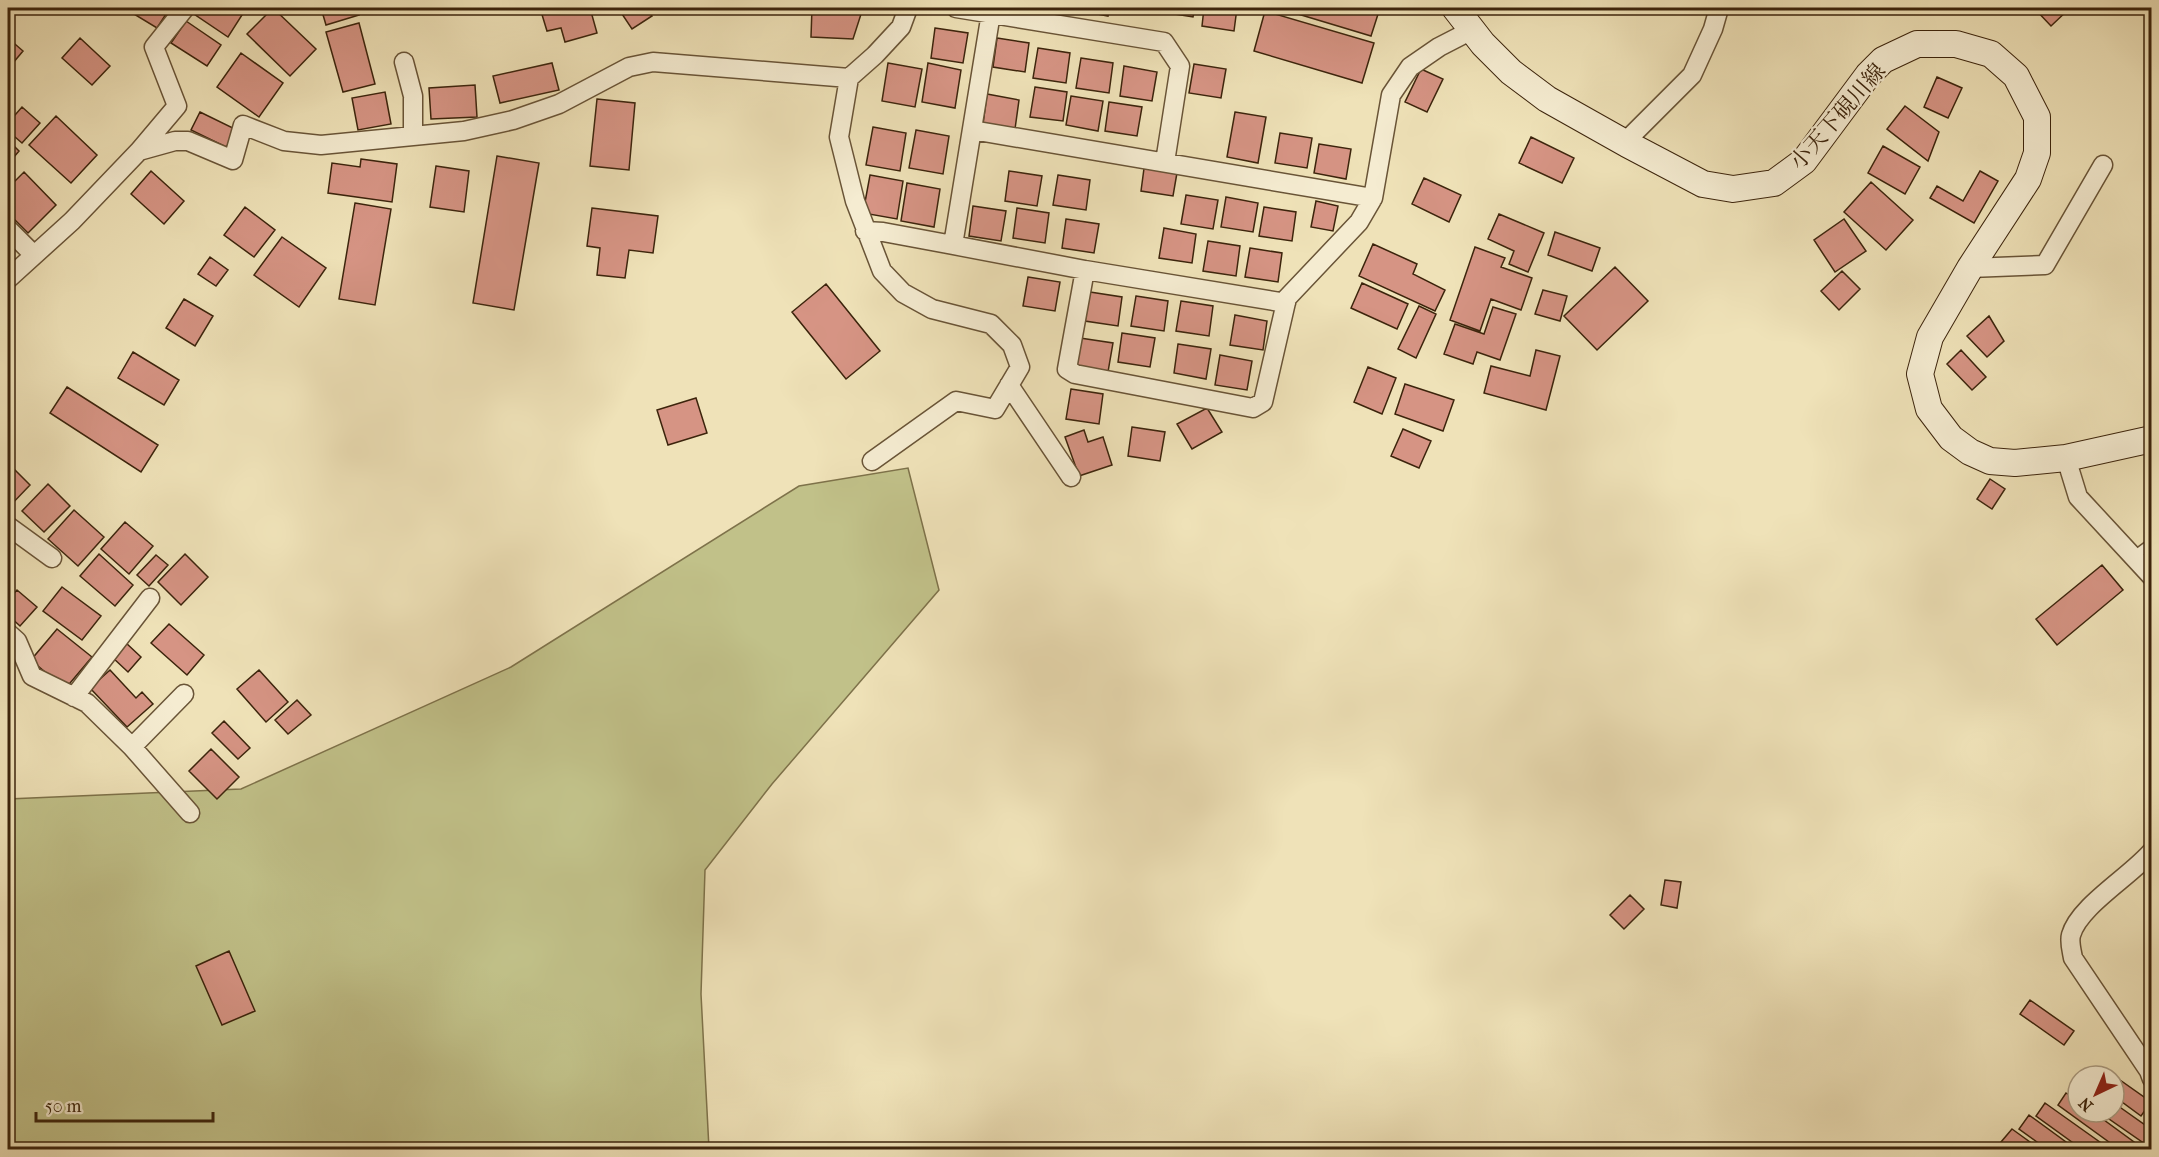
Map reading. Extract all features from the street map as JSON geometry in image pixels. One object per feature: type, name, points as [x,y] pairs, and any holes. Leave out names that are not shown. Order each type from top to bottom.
[{"type":"main road","name":"小天下硯川線","points":[[1455,8],[1511,72],[1547,99],[1703,184],[1733,189],[1774,183],[1804,161],[1868,75],[1883,60],[1917,44],[1956,44],[1990,54],[2016,76],[2037,117],[2037,153],[2028,180],[1970,268],[1930,338],[1920,374],[1929,409],[1951,438],[1970,452],[1990,461],[2015,463],[2067,458],[2151,439]]},
{"type":"street","points":[[8,279],[72,221],[139,151],[177,106],[154,47],[185,8]]},
{"type":"street","points":[[873,461],[956,401],[995,409],[1020,367],[1012,345],[991,324],[932,309],[903,293],[882,271],[855,201],[839,137],[849,78],[901,27],[908,8]]},
{"type":"street","points":[[956,8],[1164,42],[1180,66],[1165,162]]},
{"type":"street","points":[[1627,144],[1629,138],[1692,75],[1713,29],[1719,8]]},
{"type":"street","points":[[953,245],[991,13]]},
{"type":"street","points":[[1085,270],[1067,369],[1075,374],[1253,408],[1263,402],[1287,298],[1359,222],[1373,198],[1391,95],[1410,66],[1439,47],[1472,30]]},
{"type":"street","points":[[404,62],[413,96],[413,136]]},
{"type":"street","points":[[139,151],[175,141],[188,141],[233,160],[243,125],[284,141],[321,145],[464,131],[513,120],[559,104],[629,67],[653,62],[849,78]]},
{"type":"street","points":[[972,130],[1373,198]]},
{"type":"street","points":[[1970,268],[2044,265],[2103,165]]},
{"type":"street","points":[[8,229],[34,255]]},
{"type":"street","points":[[865,231],[1286,303]]},
{"type":"street","points":[[1009,385],[1071,477]]},
{"type":"street","points":[[2067,458],[2078,497],[2151,578]]},
{"type":"street","points":[[8,526],[52,558]]},
{"type":"street","points":[[74,697],[150,598]]},
{"type":"street","points":[[8,633],[17,641],[32,676],[87,704],[132,747],[190,813]]},
{"type":"street","points":[[132,747],[184,694]]},
{"type":"street","points":[[2151,851],[2142,862],[2080,916],[2070,937],[2073,958],[2151,1073]]},
{"type":"lane","points":[[2133,557],[2151,543]]},
{"type":"green space","points":[[908,468],[939,590],[772,784],[705,870],[701,994],[709,1149],[8,1149],[8,799],[241,789],[511,667],[799,486]]},
{"type":"building","points":[[124,8],[170,8],[157,28]]},
{"type":"building","points":[[194,8],[231,8],[242,15],[228,37],[191,12]]},
{"type":"building","points":[[273,8],[316,49],[290,76],[247,34]]},
{"type":"building","points":[[321,8],[356,8],[359,15],[326,25]]},
{"type":"building","points":[[540,8],[590,8],[597,33],[565,42],[561,28],[547,31]]},
{"type":"building","points":[[618,8],[646,8],[652,16],[632,29]]},
{"type":"building","points":[[812,8],[863,8],[853,39],[811,37]]},
{"type":"building","points":[[1068,8],[1110,8],[1108,16]]},
{"type":"building","points":[[1162,8],[1195,8],[1193,17],[1161,12]]},
{"type":"building","points":[[1204,8],[1237,8],[1234,31],[1202,26]]},
{"type":"building","points":[[1278,8],[1380,8],[1371,36]]},
{"type":"building","points":[[2034,8],[2070,8],[2051,26]]},
{"type":"building","points":[[1265,11],[1374,43],[1362,83],[1254,51]]},
{"type":"building","points":[[186,21],[221,45],[207,66],[171,43]]},
{"type":"building","points":[[359,23],[375,84],[343,92],[326,32]]},
{"type":"building","points":[[935,28],[968,33],[963,63],[931,58]]},
{"type":"building","points":[[8,38],[23,51],[8,69]]},
{"type":"building","points":[[80,38],[110,66],[92,85],[62,58]]},
{"type":"building","points":[[997,38],[1029,43],[1025,72],[993,67]]},
{"type":"building","points":[[1038,48],[1070,53],[1066,83],[1033,78]]},
{"type":"building","points":[[241,53],[283,83],[259,117],[217,87]]},
{"type":"building","points":[[1081,58],[1113,63],[1109,93],[1076,88]]},
{"type":"building","points":[[552,63],[559,90],[500,103],[493,76]]},
{"type":"building","points":[[888,63],[922,69],[915,107],[882,101]]},
{"type":"building","points":[[928,63],[961,70],[955,108],[922,102]]},
{"type":"building","points":[[1194,64],[1226,69],[1221,98],[1189,93]]},
{"type":"building","points":[[1124,66],[1157,72],[1152,101],[1120,96]]},
{"type":"building","points":[[1421,69],[1443,79],[1427,112],[1405,102]]},
{"type":"building","points":[[1937,77],[1962,88],[1948,118],[1924,107]]},
{"type":"building","points":[[475,85],[477,117],[431,119],[429,88]]},
{"type":"building","points":[[1035,87],[1067,92],[1063,121],[1030,117]]},
{"type":"building","points":[[385,92],[391,124],[358,130],[352,98]]},
{"type":"building","points":[[987,94],[1019,100],[1015,129],[983,124]]},
{"type":"building","points":[[1071,96],[1103,101],[1098,131],[1066,125]]},
{"type":"building","points":[[597,99],[635,103],[629,170],[590,166]]},
{"type":"building","points":[[1109,102],[1142,107],[1137,136],[1105,131]]},
{"type":"building","points":[[1905,106],[1939,132],[1928,161],[1887,129]]},
{"type":"building","points":[[22,107],[40,123],[22,143],[8,131],[8,123]]},
{"type":"building","points":[[200,112],[237,130],[228,148],[191,130]]},
{"type":"building","points":[[1235,112],[1266,117],[1258,163],[1227,157]]},
{"type":"building","points":[[56,116],[97,155],[71,183],[29,145]]},
{"type":"building","points":[[873,127],[906,133],[900,171],[866,165]]},
{"type":"building","points":[[916,130],[949,136],[943,174],[909,168]]},
{"type":"building","points":[[1280,133],[1312,138],[1307,168],[1275,163]]},
{"type":"building","points":[[1531,137],[1574,158],[1562,183],[1519,163]]},
{"type":"building","points":[[8,140],[19,151],[8,164]]},
{"type":"building","points":[[1319,144],[1351,149],[1346,179],[1314,173]]},
{"type":"building","points":[[1883,146],[1920,167],[1905,194],[1868,173]]},
{"type":"building","points":[[497,156],[539,163],[514,310],[473,303]]},
{"type":"building","points":[[361,159],[397,164],[392,202],[328,193],[332,163],[360,167]]},
{"type":"building","points":[[1145,161],[1178,167],[1173,196],[1141,191]]},
{"type":"building","points":[[436,166],[469,171],[464,212],[430,207]]},
{"type":"building","points":[[151,171],[184,201],[164,224],[131,194]]},
{"type":"building","points":[[1009,171],[1042,176],[1037,206],[1005,201]]},
{"type":"building","points":[[1980,171],[1998,181],[1974,223],[1930,198],[1937,186],[1963,201]]},
{"type":"building","points":[[24,172],[56,205],[28,233],[8,213],[8,188]]},
{"type":"building","points":[[870,175],[903,181],[897,219],[863,213]]},
{"type":"building","points":[[1058,175],[1090,180],[1086,210],[1053,205]]},
{"type":"building","points":[[1424,178],[1461,195],[1449,222],[1412,204]]},
{"type":"building","points":[[1871,182],[1913,220],[1886,250],[1844,212]]},
{"type":"building","points":[[907,183],[940,189],[934,227],[901,221]]},
{"type":"building","points":[[1186,195],[1218,200],[1213,229],[1181,224]]},
{"type":"building","points":[[1226,197],[1258,203],[1253,232],[1221,227]]},
{"type":"building","points":[[1316,201],[1338,206],[1333,231],[1311,227]]},
{"type":"building","points":[[355,203],[391,209],[375,305],[339,299]]},
{"type":"building","points":[[973,206],[1006,211],[1001,241],[969,236]]},
{"type":"building","points":[[245,207],[275,230],[254,257],[224,235]]},
{"type":"building","points":[[1264,207],[1296,212],[1292,241],[1259,236]]},
{"type":"building","points":[[592,208],[658,216],[653,253],[629,250],[625,278],[597,275],[600,248],[587,246]]},
{"type":"building","points":[[1017,208],[1049,213],[1045,243],[1013,238]]},
{"type":"building","points":[[1499,214],[1544,233],[1528,272],[1509,264],[1514,251],[1488,239]]},
{"type":"building","points":[[1066,219],[1099,224],[1094,253],[1062,248]]},
{"type":"building","points":[[1844,219],[1866,251],[1835,272],[1814,240]]},
{"type":"building","points":[[1164,228],[1196,234],[1192,263],[1159,258]]},
{"type":"building","points":[[1555,232],[1600,248],[1592,271],[1548,255]]},
{"type":"building","points":[[282,237],[326,268],[299,307],[254,275]]},
{"type":"building","points":[[1208,241],[1240,246],[1236,276],[1203,271]]},
{"type":"building","points":[[1373,244],[1417,264],[1413,274],[1445,290],[1435,311],[1359,276]]},
{"type":"building","points":[[1475,247],[1505,258],[1501,267],[1532,278],[1521,310],[1491,299],[1480,331],[1450,320]]},
{"type":"building","points":[[1250,248],[1282,253],[1278,282],[1245,277]]},
{"type":"building","points":[[210,257],[228,270],[216,286],[198,274]]},
{"type":"building","points":[[1615,267],[1648,301],[1597,350],[1564,316]]},
{"type":"building","points":[[1842,271],[1860,289],[1839,310],[1821,291]]},
{"type":"building","points":[[1028,277],[1060,282],[1055,311],[1023,306]]},
{"type":"building","points":[[1362,283],[1408,304],[1397,329],[1351,308]]},
{"type":"building","points":[[826,284],[880,351],[846,379],[792,312]]},
{"type":"building","points":[[1543,290],[1567,296],[1560,321],[1535,314]]},
{"type":"building","points":[[1090,292],[1122,297],[1118,326],[1085,321]]},
{"type":"building","points":[[1136,296],[1168,301],[1164,331],[1131,326]]},
{"type":"building","points":[[184,299],[213,316],[195,346],[166,328]]},
{"type":"building","points":[[1181,301],[1213,306],[1209,336],[1176,331]]},
{"type":"building","points":[[1419,306],[1436,314],[1416,358],[1398,349]]},
{"type":"building","points":[[1493,307],[1516,314],[1500,360],[1477,352],[1473,364],[1444,354],[1455,324],[1484,334]]},
{"type":"building","points":[[1235,315],[1267,321],[1263,350],[1230,345]]},
{"type":"building","points":[[1989,316],[2004,341],[1987,357],[1967,336]]},
{"type":"building","points":[[1122,333],[1155,338],[1150,367],[1118,362]]},
{"type":"building","points":[[1080,338],[1113,343],[1108,372],[1076,367]]},
{"type":"building","points":[[1178,344],[1211,349],[1206,379],[1174,373]]},
{"type":"building","points":[[1536,350],[1560,356],[1546,410],[1484,393],[1491,366],[1530,376]]},
{"type":"building","points":[[1961,350],[1986,377],[1972,390],[1947,364]]},
{"type":"building","points":[[133,352],[179,380],[164,405],[118,378]]},
{"type":"building","points":[[1220,355],[1252,361],[1247,390],[1215,385]]},
{"type":"building","points":[[1368,367],[1396,378],[1382,414],[1354,402]]},
{"type":"building","points":[[1405,384],[1454,400],[1443,431],[1395,414]]},
{"type":"building","points":[[67,387],[158,445],[141,472],[50,413]]},
{"type":"building","points":[[1071,389],[1103,394],[1099,424],[1066,419]]},
{"type":"building","points":[[696,398],[707,433],[668,445],[657,410]]},
{"type":"building","points":[[1207,408],[1222,432],[1192,449],[1177,424]]},
{"type":"building","points":[[1132,427],[1165,432],[1160,461],[1128,456]]},
{"type":"building","points":[[1403,429],[1431,441],[1419,468],[1391,456]]},
{"type":"building","points":[[1084,430],[1088,442],[1103,437],[1112,465],[1079,476],[1065,437]]},
{"type":"building","points":[[8,463],[30,485],[8,508]]},
{"type":"building","points":[[1990,479],[2005,489],[1992,509],[1977,499]]},
{"type":"building","points":[[48,484],[70,506],[44,532],[22,511]]},
{"type":"building","points":[[74,510],[104,537],[78,566],[48,539]]},
{"type":"building","points":[[125,522],[153,546],[129,574],[101,549]]},
{"type":"building","points":[[99,554],[133,585],[115,606],[80,576]]},
{"type":"building","points":[[185,554],[208,577],[181,605],[158,582]]},
{"type":"building","points":[[156,555],[168,565],[149,586],[137,575]]},
{"type":"building","points":[[2102,565],[2123,590],[2057,645],[2036,619]]},
{"type":"building","points":[[62,587],[101,616],[82,640],[43,611]]},
{"type":"building","points":[[17,590],[37,607],[20,626],[8,615],[8,600]]},
{"type":"building","points":[[169,624],[204,655],[187,675],[151,643]]},
{"type":"building","points":[[57,629],[92,657],[65,689],[31,660]]},
{"type":"building","points":[[125,642],[141,657],[128,672],[112,657]]},
{"type":"building","points":[[110,670],[136,698],[142,692],[153,704],[127,727],[90,688]]},
{"type":"building","points":[[259,670],[288,702],[266,722],[237,689]]},
{"type":"building","points":[[297,700],[311,715],[288,734],[275,720]]},
{"type":"building","points":[[224,721],[250,748],[238,759],[212,733]]},
{"type":"building","points":[[211,749],[239,777],[217,799],[189,771]]},
{"type":"building","points":[[1665,880],[1681,882],[1677,908],[1661,905]]},
{"type":"building","points":[[1630,895],[1644,909],[1624,929],[1610,915]]},
{"type":"building","points":[[229,951],[255,1011],[222,1025],[196,966]]},
{"type":"building","points":[[2030,1000],[2074,1031],[2064,1045],[2020,1014]]},
{"type":"building","points":[[2126,1084],[2151,1102],[2141,1116],[2126,1105]]},
{"type":"building","points":[[2066,1093],[2066,1111],[2058,1105]]},
{"type":"building","points":[[2045,1103],[2066,1118],[2066,1124],[2074,1124],[2111,1150],[2083,1150],[2036,1116]]},
{"type":"building","points":[[2126,1112],[2152,1130],[2152,1142],[2148,1146],[2116,1124],[2126,1124]]},
{"type":"building","points":[[2029,1115],[2077,1150],[2048,1150],[2019,1129]]},
{"type":"building","points":[[2084,1124],[2109,1124],[2145,1150],[2120,1150]]},
{"type":"building","points":[[2012,1129],[2041,1150],[2011,1150],[2001,1142]]}]
